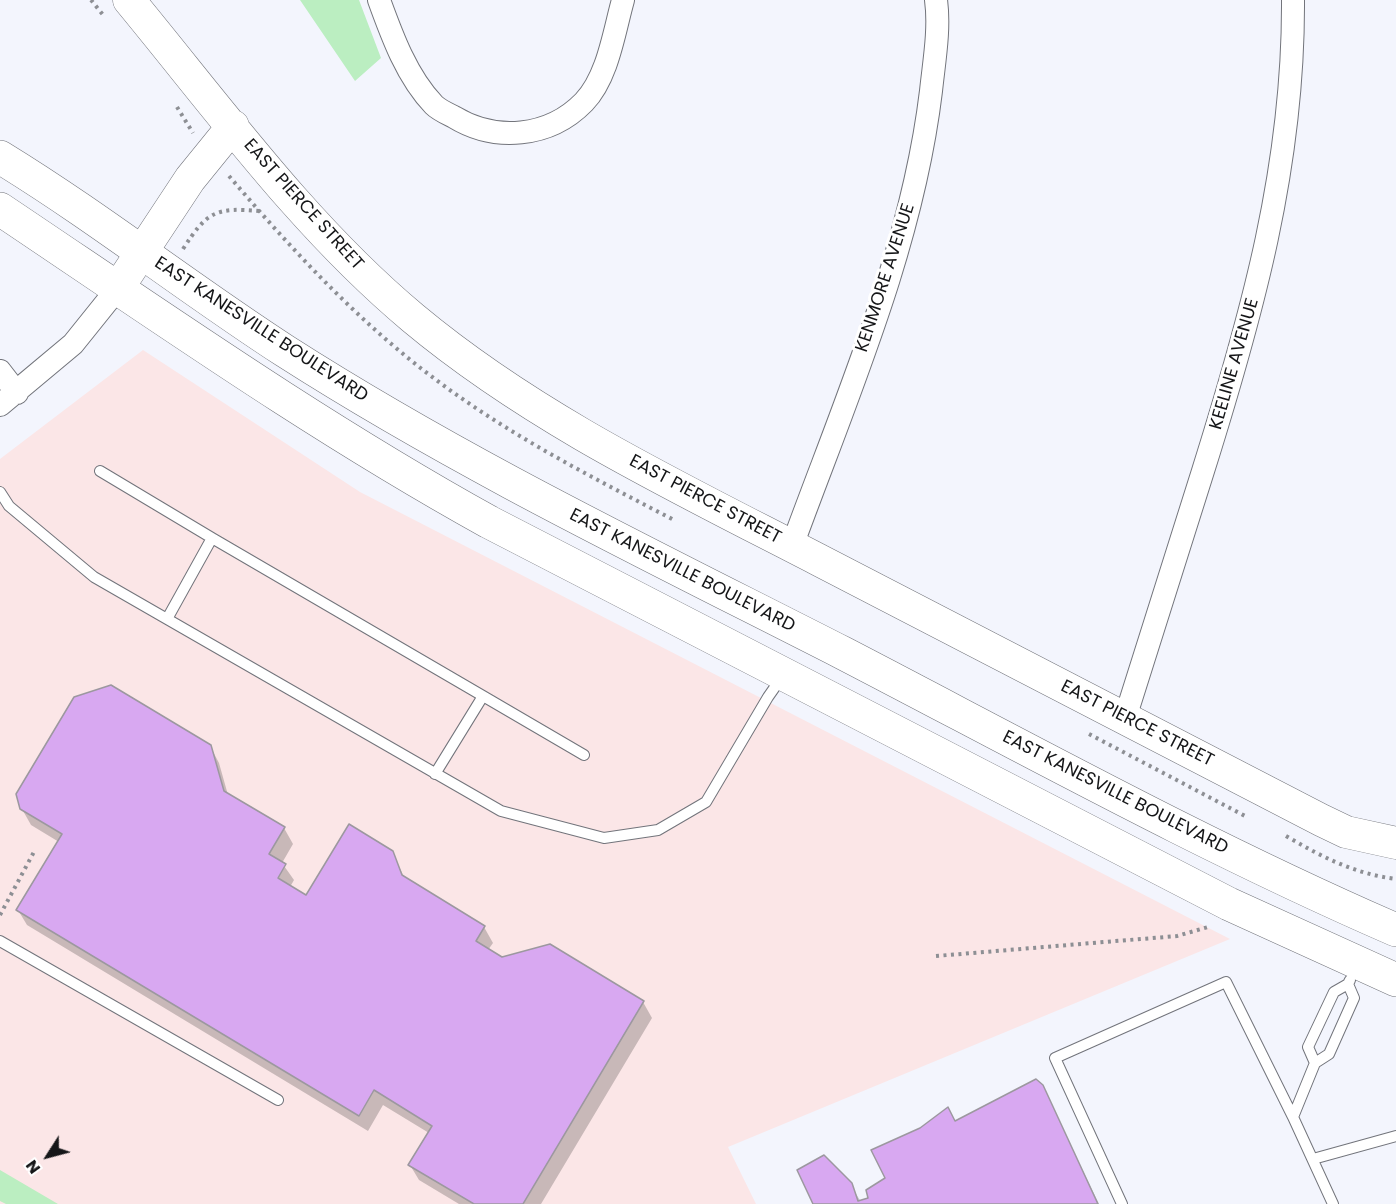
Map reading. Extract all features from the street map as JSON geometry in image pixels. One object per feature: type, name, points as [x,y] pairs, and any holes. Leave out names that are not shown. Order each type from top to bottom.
[{"type":"main road","name":"EAST PIERCE STREET","points":[[117,9],[233,126],[306,214],[360,270],[412,317],[458,354],[532,405],[587,438],[792,546],[1329,824],[1346,832],[1396,843]]},
{"type":"main road","points":[[118,288],[190,178],[233,126]]},
{"type":"main road","name":"EAST KANESVILLE BOULEVARD","points":[[0,157],[286,352],[428,436],[550,502],[1152,812],[1325,900],[1396,930]]},
{"type":"main road","points":[[0,209],[246,376],[419,483],[784,675],[1229,904],[1352,974],[1396,980]]},
{"type":"street","points":[[379,0],[408,67],[435,106],[472,129],[510,135],[540,130],[560,120],[585,102],[603,71],[623,0]]},
{"type":"street","name":"KENMORE AVENUE","points":[[792,546],[894,264],[908,214],[928,114],[935,54],[936,0]]},
{"type":"street","name":"KEELINE AVENUE","points":[[1125,718],[1234,372],[1270,236],[1287,123],[1293,47],[1293,0]]},
{"type":"street","points":[[0,371],[8,399],[74,344],[118,288]]},
{"type":"lane","points":[[100,471],[584,755]]},
{"type":"lane","points":[[0,492],[9,506],[94,577],[435,774],[501,811],[604,838],[658,830],[706,802],[768,697],[784,675]]},
{"type":"lane","points":[[166,619],[212,538]]},
{"type":"lane","points":[[435,774],[483,696]]},
{"type":"lane","points":[[0,941],[278,1100]]},
{"type":"lane","points":[[1315,1062],[1308,1047],[1334,992],[1352,974]]},
{"type":"lane","points":[[1293,1117],[1315,1062],[1329,1054],[1354,998],[1352,974]]},
{"type":"lane","points":[[1122,1204],[1055,1058],[1226,982],[1333,1204]]},
{"type":"lane","points":[[1313,1159],[1396,1136]]},
{"type":"path","points":[[91,0],[117,9]]},
{"type":"path","points":[[173,100],[186,124],[259,212]]},
{"type":"path","points":[[0,915],[35,850]]},
{"type":"path","points":[[936,956],[1177,936],[1210,926]]},
{"type":"shaded area","points":[[143,350],[360,492],[1230,939],[728,1147],[756,1204],[0,1204],[0,459]]},
{"type":"green space","points":[[300,0],[359,0],[381,58],[355,81]]},
{"type":"green space","points":[[0,1170],[58,1204],[6,1204],[0,1201]]},
{"type":"building","points":[[111,685],[211,745],[224,791],[285,827],[269,854],[286,864],[278,878],[306,895],[349,824],[393,851],[402,875],[485,926],[476,941],[502,957],[550,944],[644,1001],[523,1204],[474,1204],[408,1165],[432,1126],[374,1090],[359,1116],[16,910],[62,834],[20,809],[16,794],[74,697]]},
{"type":"building","points":[[1036,1079],[1043,1085],[1098,1204],[813,1204],[797,1170],[824,1155],[852,1183],[858,1201],[868,1198],[866,1190],[885,1178],[871,1150],[920,1128],[948,1107],[955,1121]]}]
